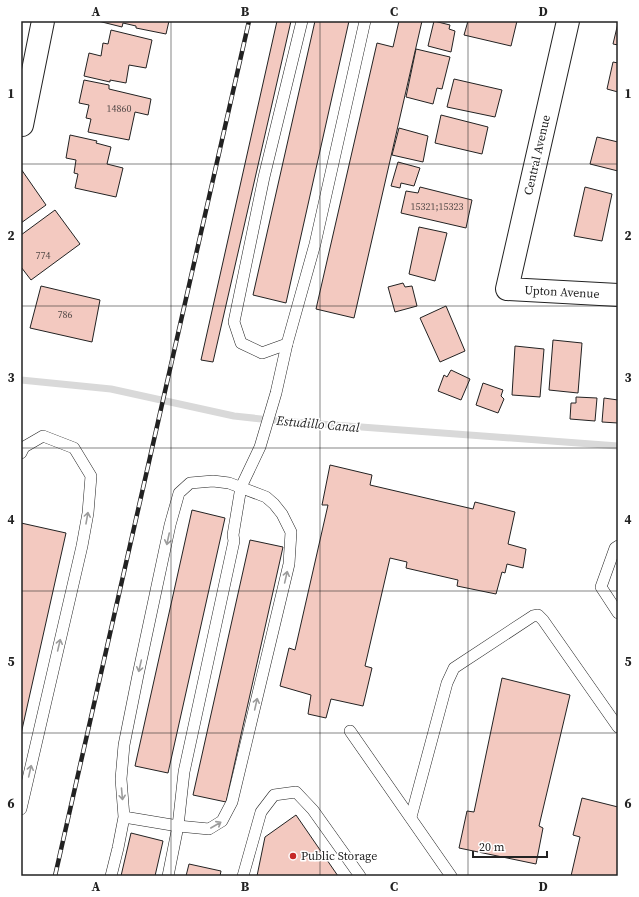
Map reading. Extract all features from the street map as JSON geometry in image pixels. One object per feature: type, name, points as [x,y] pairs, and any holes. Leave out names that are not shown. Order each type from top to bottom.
[{"type":"street","points":[[22,125],[43,21]]},
{"type":"street","name":"Central Avenue","points":[[507,289],[568,21]]},
{"type":"street","name":"Upton Avenue","points":[[507,289],[618,295]]},
{"type":"lane","points":[[287,344],[262,353],[241,343],[234,322],[264,177],[302,21]]},
{"type":"lane","points":[[168,876],[178,826],[184,772],[234,541],[233,535],[242,487],[260,447],[276,393],[287,344],[315,244],[365,21]]},
{"type":"lane","points":[[21,452],[24,447],[43,436],[74,448],[91,476],[88,513],[82,546],[21,809]]},
{"type":"lane","points":[[111,876],[124,817],[121,779],[124,745],[170,524],[179,494],[190,483],[213,481],[242,487],[266,497],[274,504],[282,514],[291,532],[289,564],[232,802],[222,821],[209,829],[178,826],[124,817]]},
{"type":"lane","points":[[618,546],[615,548],[601,587],[618,613]]},
{"type":"lane","points":[[411,817],[447,683],[454,668],[533,616],[538,615],[543,620],[618,727]]},
{"type":"lane","points":[[350,731],[451,876]]},
{"type":"lane","points":[[243,876],[261,812],[274,795],[296,792],[313,810],[360,876]]},
{"type":"building","points":[[98,21],[169,21],[166,34],[136,28],[136,26],[123,23],[122,27]]},
{"type":"building","points":[[277,21],[291,21],[213,362],[201,360]]},
{"type":"building","points":[[315,21],[349,21],[286,303],[253,295]]},
{"type":"building","points":[[399,21],[422,21],[354,318],[316,309],[377,43],[393,47]]},
{"type":"building","points":[[434,21],[450,25],[449,29],[455,31],[451,52],[428,46]]},
{"type":"building","points":[[468,21],[517,21],[511,46],[464,35]]},
{"type":"building","points":[[618,23],[618,45],[613,44]]},
{"type":"building","points":[[111,30],[152,40],[146,68],[129,65],[126,83],[110,80],[110,82],[84,76],[89,53],[101,56],[103,43],[108,44]]},
{"type":"building","points":[[416,49],[450,57],[442,89],[437,88],[433,104],[406,97]]},
{"type":"building","points":[[613,62],[618,63],[618,92],[607,89]]},
{"type":"building","points":[[454,79],[502,90],[495,117],[447,107]]},
{"type":"building","points":[[84,80],[109,85],[109,89],[151,99],[148,115],[135,112],[129,140],[88,132],[91,119],[86,118],[89,105],[79,103]]},
{"type":"building","points":[[441,115],[488,127],[482,154],[435,143]]},
{"type":"building","points":[[399,128],[428,136],[423,162],[392,155]]},
{"type":"building","points":[[70,135],[97,141],[96,143],[111,147],[107,164],[123,168],[116,197],[75,188],[78,174],[74,173],[76,160],[66,158]]},
{"type":"building","points":[[597,137],[618,142],[618,171],[590,164]]},
{"type":"building","points":[[398,162],[420,168],[414,186],[401,183],[400,188],[391,186]]},
{"type":"building","points":[[21,169],[46,205],[21,223]]},
{"type":"building","points":[[420,187],[472,200],[466,228],[401,213],[406,191],[418,193]]},
{"type":"building","points":[[585,187],[612,194],[602,241],[574,236]]},
{"type":"building","points":[[55,210],[80,244],[31,280],[21,267],[21,235]]},
{"type":"building","points":[[419,227],[447,233],[435,281],[409,274]]},
{"type":"building","points":[[403,283],[405,287],[412,286],[417,306],[395,312],[388,287]]},
{"type":"building","points":[[41,286],[100,300],[92,342],[30,328]]},
{"type":"building","points":[[446,306],[465,351],[440,362],[420,318]]},
{"type":"building","points":[[553,340],[582,343],[578,393],[549,390]]},
{"type":"building","points":[[515,346],[544,349],[540,397],[512,395]]},
{"type":"building","points":[[451,370],[470,379],[461,400],[438,391],[444,375],[447,377]]},
{"type":"building","points":[[483,383],[503,390],[501,396],[504,399],[498,413],[476,405]]},
{"type":"building","points":[[576,397],[597,398],[595,421],[570,419],[571,403],[576,403]]},
{"type":"building","points":[[604,398],[618,400],[618,423],[602,422]]},
{"type":"building","points":[[330,465],[372,475],[370,485],[473,509],[475,502],[515,512],[508,544],[526,549],[523,568],[507,564],[505,573],[502,572],[496,594],[457,586],[458,580],[406,568],[407,562],[390,558],[365,666],[372,668],[363,706],[331,699],[326,718],[308,714],[311,695],[280,686],[289,648],[295,650],[328,505],[322,505]]},
{"type":"building","points":[[192,510],[225,518],[168,773],[135,766]]},
{"type":"building","points":[[21,523],[66,533],[21,734]]},
{"type":"building","points":[[250,540],[283,547],[226,802],[193,795]]},
{"type":"building","points":[[502,678],[570,695],[539,826],[543,828],[536,864],[459,848],[467,811],[474,812]]},
{"type":"building","points":[[582,798],[618,807],[618,876],[571,876],[580,837],[573,835]]},
{"type":"building","name":"Public Storage","points":[[296,815],[338,876],[257,876],[265,837]]},
{"type":"building","points":[[131,833],[163,841],[155,876],[121,876]]},
{"type":"building","points":[[189,864],[221,871],[220,876],[186,876]]},
{"type":"waterway","name":"Estudillo Canal","points":[[21,380],[111,389],[234,416],[280,421],[618,446]]},
{"type":"railway","points":[[55,876],[249,21]]},
{"type":"place","name":"Public Storage","points":[[293,856]]}]
